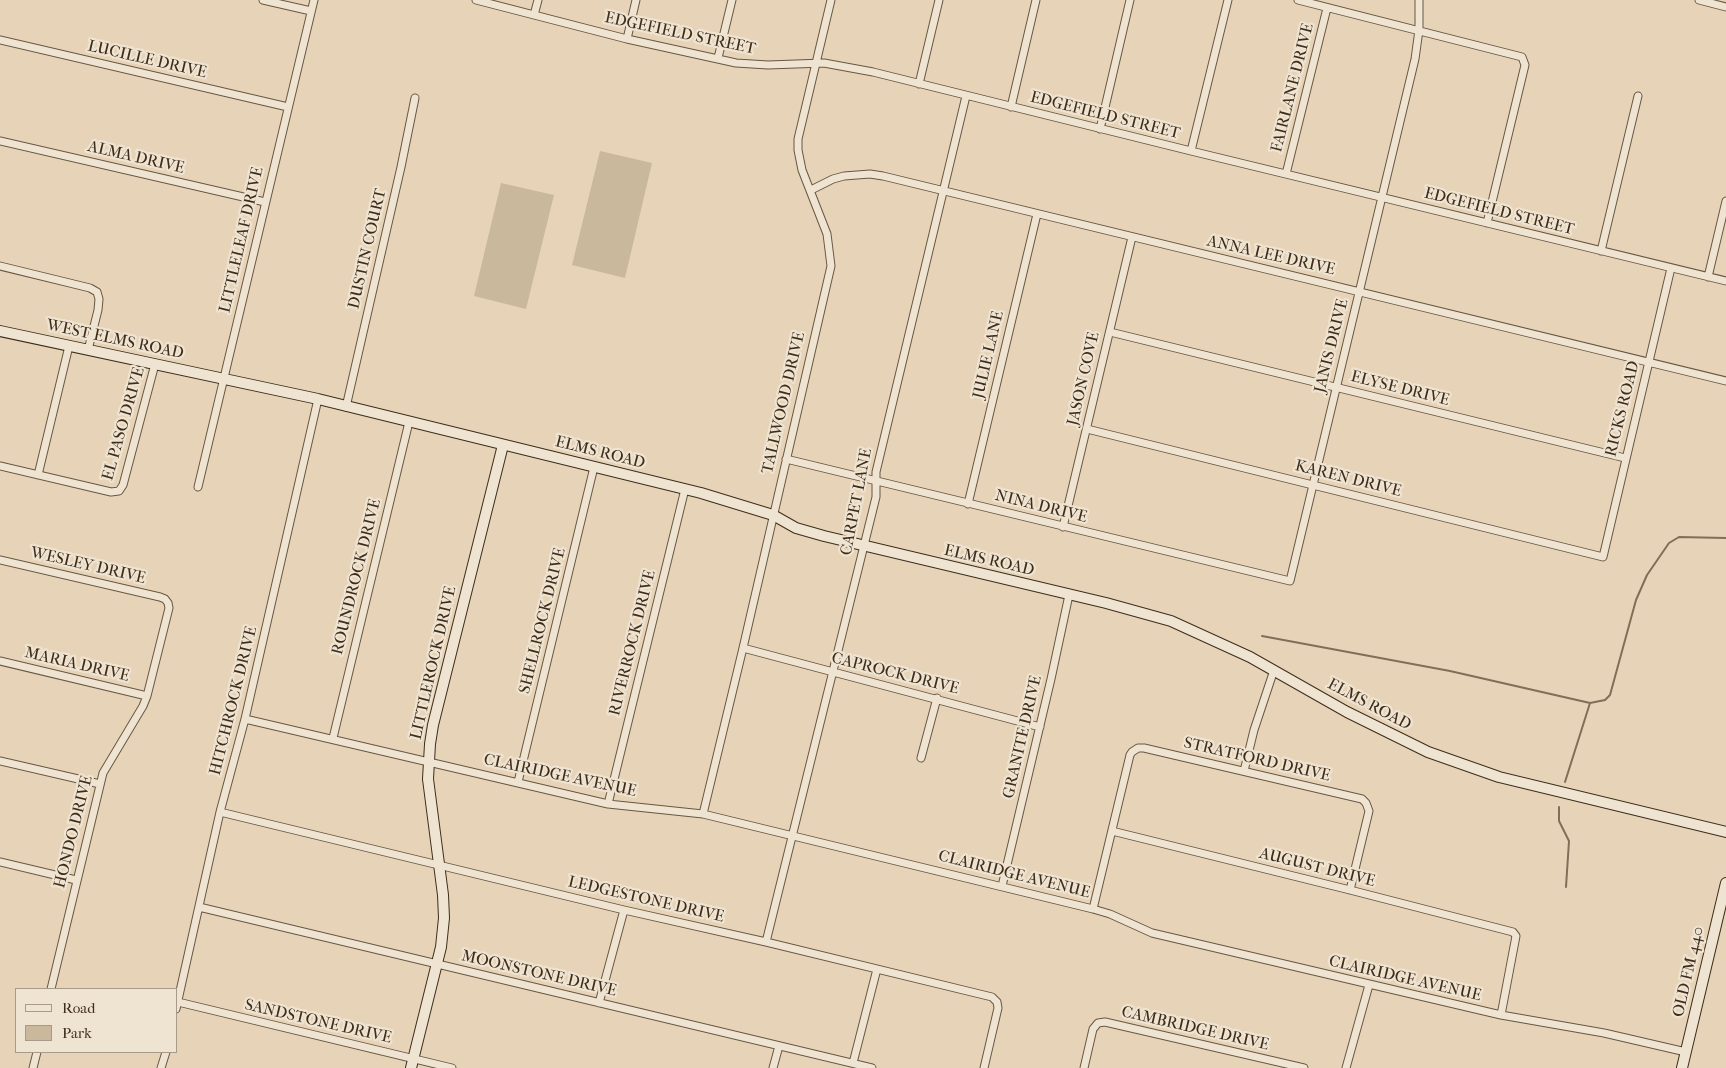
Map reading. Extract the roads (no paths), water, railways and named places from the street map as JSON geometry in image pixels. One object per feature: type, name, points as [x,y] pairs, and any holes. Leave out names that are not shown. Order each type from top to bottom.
[{"type":"main road","name":"WEST ELMS ROAD","points":[[0,331],[224,379]]},
{"type":"main road","name":"ELMS ROAD","points":[[224,379],[318,399],[685,488],[773,515],[796,528],[1171,621],[1250,657],[1347,712],[1428,752],[1499,777],[1726,832]]},
{"type":"main road","name":"LITTLEROCK DRIVE","points":[[412,1063],[441,947],[444,918],[443,895],[431,807],[428,761],[433,725],[503,445]]},
{"type":"main road","name":"OLD FM 440","points":[[1682,1068],[1726,883]]},
{"type":"street","points":[[263,0],[311,11]]},
{"type":"street","name":"LITTLELEAF DRIVE","points":[[198,487],[314,0]]},
{"type":"street","name":"EDGEFIELD STREET","points":[[476,0],[627,39],[736,63],[768,65],[816,63],[842,65],[1190,152],[1726,281]]},
{"type":"street","points":[[534,15],[538,0]]},
{"type":"street","points":[[627,39],[636,0]]},
{"type":"street","points":[[718,58],[732,0]]},
{"type":"street","name":"TALLWOOD DRIVE","points":[[703,814],[830,266],[827,234],[802,170],[798,139],[831,0]]},
{"type":"street","points":[[919,84],[939,0]]},
{"type":"street","points":[[1010,107],[1036,0]]},
{"type":"street","points":[[1100,129],[1130,0]]},
{"type":"street","points":[[1190,152],[1228,0]]},
{"type":"street","points":[[1298,0],[1520,56],[1525,61],[1487,223]]},
{"type":"street","name":"JANIS DRIVE","points":[[1290,581],[1415,58],[1420,30],[1420,0]]},
{"type":"street","points":[[1699,0],[1726,7]]},
{"type":"street","name":"FAIRLANE DRIVE","points":[[1286,174],[1327,8]]},
{"type":"street","name":"LUCILLE DRIVE","points":[[0,40],[288,107]]},
{"type":"street","name":"CARPET LANE","points":[[766,942],[831,672],[876,496],[875,481],[880,453],[966,96]]},
{"type":"street","points":[[1601,251],[1638,96]]},
{"type":"street","name":"DUSTIN COURT","points":[[346,407],[402,167],[416,98]]},
{"type":"street","name":"ALMA DRIVE","points":[[0,141],[265,202]]},
{"type":"street","name":"ANNA LEE DRIVE","points":[[811,190],[833,179],[855,174],[870,174],[1360,290],[1726,381]]},
{"type":"street","points":[[1708,277],[1726,201]]},
{"type":"street","name":"JULIE LANE","points":[[968,504],[1037,214]]},
{"type":"street","name":"JASON COVE","points":[[1063,527],[1132,237]]},
{"type":"street","points":[[0,266],[90,288],[97,292],[99,299],[98,310],[88,350]]},
{"type":"street","name":"RICKS ROAD","points":[[1603,556],[1671,268]]},
{"type":"street","name":"ELYSE DRIVE","points":[[1110,332],[1625,458]]},
{"type":"street","points":[[0,466],[38,475],[69,346]]},
{"type":"street","name":"EL PASO DRIVE","points":[[38,475],[111,492],[119,491],[123,485],[155,364]]},
{"type":"street","name":"HITCHROCK DRIVE","points":[[178,1002],[220,812],[246,719],[318,399]]},
{"type":"street","name":"ROUNDROCK DRIVE","points":[[333,738],[409,422]]},
{"type":"street","name":"KAREN DRIVE","points":[[1087,429],[1603,556]]},
{"type":"street","name":"NINA DRIVE","points":[[786,459],[1290,581]]},
{"type":"street","name":"SHELLROCK DRIVE","points":[[518,782],[594,467]]},
{"type":"street","name":"RIVERROCK DRIVE","points":[[608,804],[685,488]]},
{"type":"street","name":"WESLEY DRIVE","points":[[0,560],[160,597],[168,603]]},
{"type":"street","name":"GRANITE DRIVE","points":[[1002,886],[1069,595]]},
{"type":"street","name":"HONDO DRIVE","points":[[51,988],[103,773],[147,696],[169,608],[168,603]]},
{"type":"street","name":"CAPROCK DRIVE","points":[[743,648],[1040,726]]},
{"type":"street","name":"MARIA DRIVE","points":[[0,661],[147,696]]},
{"type":"street","points":[[1244,771],[1254,730],[1274,670]]},
{"type":"street","points":[[921,758],[937,698]]},
{"type":"street","points":[[246,719],[333,738]]},
{"type":"street","name":"CLAIRIDGE AVENUE","points":[[333,738],[608,804],[703,814],[1093,909],[1110,914],[1152,934],[1501,1015],[1604,1033],[1686,1052]]},
{"type":"street","name":"STRATFORD DRIVE","points":[[1112,831],[1130,755],[1137,748],[1144,748],[1362,799],[1368,806],[1369,811],[1350,890]]},
{"type":"street","points":[[0,761],[100,784]]},
{"type":"street","name":"LEDGESTONE DRIVE","points":[[220,812],[992,997],[997,1002],[998,1008],[984,1068]]},
{"type":"street","points":[[1093,909],[1112,831]]},
{"type":"street","name":"AUGUST DRIVE","points":[[1112,831],[1350,890],[1515,934],[1501,1015]]},
{"type":"street","points":[[0,862],[76,880]]},
{"type":"street","name":"MOONSTONE DRIVE","points":[[199,907],[872,1068]]},
{"type":"street","points":[[599,1003],[624,910]]},
{"type":"street","points":[[853,1063],[877,969]]},
{"type":"street","points":[[1346,1068],[1369,985]]},
{"type":"street","name":"SANDSTONE DRIVE","points":[[178,1006],[412,1063],[452,1068]]},
{"type":"street","name":"CAMBRIDGE DRIVE","points":[[1084,1068],[1093,1029],[1098,1023],[1105,1022],[1304,1068]]},
{"type":"street","points":[[773,1068],[779,1046]]},
{"type":"street","points":[[33,1068],[37,1053]]},
{"type":"street","points":[[162,1068],[166,1053]]},
{"type":"waterway","points":[[1262,636],[1450,671],[1590,703],[1605,700],[1610,695],[1636,600],[1647,575],[1669,543],[1679,537],[1726,538]]},
{"type":"waterway","points":[[1565,782],[1590,703]]},
{"type":"waterway","points":[[1559,807],[1559,821],[1569,841],[1566,887]]}]
